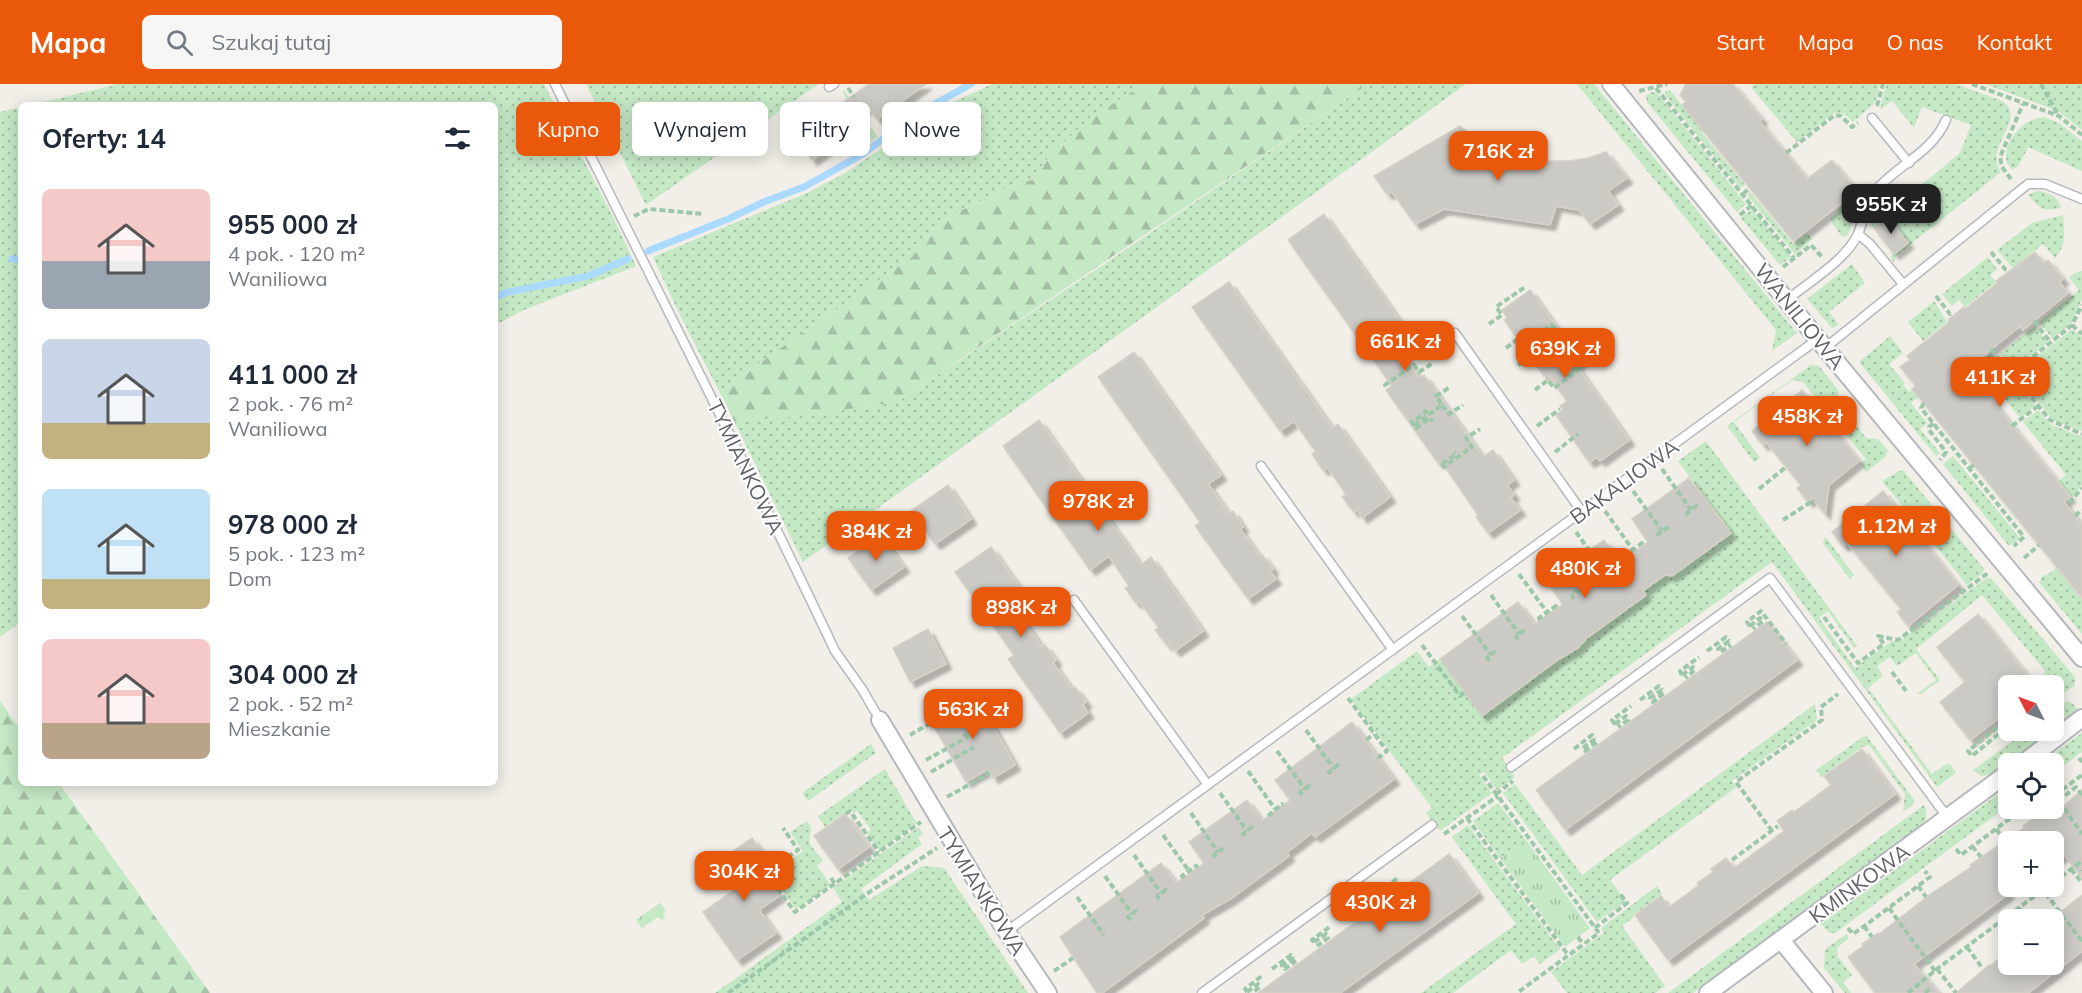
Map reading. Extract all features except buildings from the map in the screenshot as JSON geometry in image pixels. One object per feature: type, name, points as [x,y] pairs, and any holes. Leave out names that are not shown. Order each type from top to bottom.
[{"type":"street","name":"WANILIOWA","points":[[1611,84],[2082,658]]},
{"type":"street","points":[[2036,753],[2082,718]]},
{"type":"street","name":"TYMIANKOWA","points":[[880,720],[938,806],[950,839],[1006,932],[1048,993]]},
{"type":"street","name":"KMINKOWA","points":[[1708,993],[1998,780]]},
{"type":"street","points":[[1781,940],[1824,993]]},
{"type":"lane","name":"TYMIANKOWA","points":[[555,84],[836,651],[880,720]]},
{"type":"lane","points":[[1872,118],[1909,162]]},
{"type":"lane","points":[[1787,300],[1846,251],[1858,234],[1866,206],[1873,193],[1934,141],[1946,120]]},
{"type":"lane","name":"BAKALIOWA","points":[[1006,932],[1582,512],[1904,284],[2028,184],[2045,184],[2082,199]]},
{"type":"lane","points":[[1858,234],[1870,244],[1904,284]]},
{"type":"lane","points":[[1455,333],[1582,512]]},
{"type":"lane","points":[[1261,466],[1393,650]]},
{"type":"lane","points":[[1511,767],[1770,578],[1948,818]]},
{"type":"lane","points":[[1074,600],[1208,785]]},
{"type":"lane","points":[[1202,993],[1432,825]]},
{"type":"path","points":[[1636,91],[1667,84]]},
{"type":"path","points":[[1972,84],[2059,116]]},
{"type":"path","points":[[2041,84],[2059,116],[2082,135]]},
{"type":"path","points":[[1656,88],[1794,258]]},
{"type":"path","points":[[2013,181],[2002,167],[2000,157],[2023,104]]},
{"type":"path","points":[[1786,153],[1834,115],[1841,116],[1850,125]]},
{"type":"path","points":[[1743,194],[1749,188]]},
{"type":"path","points":[[1737,217],[1752,205]]},
{"type":"path","points":[[622,222],[649,209],[704,214]]},
{"type":"path","points":[[1780,270],[1811,245],[1829,266]]},
{"type":"path","points":[[1991,252],[2005,269],[2003,271]]},
{"type":"path","points":[[1489,324],[1502,315],[1496,307],[1509,298],[1525,287],[1526,288],[1512,298],[1514,303],[1509,298]]},
{"type":"path","points":[[1936,296],[1950,314],[1953,312]]},
{"type":"path","points":[[2012,374],[2072,325],[2082,305]]},
{"type":"path","points":[[2034,321],[2051,343]]},
{"type":"path","points":[[1525,348],[1541,341],[1553,327],[1552,325],[1538,334],[1535,333],[1541,341]]},
{"type":"path","points":[[2072,325],[2082,334]]},
{"type":"path","points":[[1506,348],[1519,338],[1532,356],[1518,365]]},
{"type":"path","points":[[1991,349],[2050,420],[2082,434]]},
{"type":"path","points":[[1403,377],[1414,365],[1419,372],[1433,363]]},
{"type":"path","points":[[1535,390],[1548,380],[1554,388],[1567,379],[1582,368],[1580,365],[1567,375],[1563,372],[1567,379]]},
{"type":"path","points":[[1450,387],[1436,396],[1442,405],[1449,414],[1463,405]]},
{"type":"path","points":[[1924,403],[1921,408],[2024,537],[2009,550]]},
{"type":"path","points":[[1414,425],[1442,405]]},
{"type":"path","points":[[1826,420],[1844,405]]},
{"type":"path","points":[[2012,426],[2038,406]]},
{"type":"path","points":[[1536,426],[1560,409]]},
{"type":"path","points":[[1425,410],[1433,420],[1430,418],[1416,428],[1414,425],[1412,422],[1426,412],[1425,410]]},
{"type":"path","points":[[1933,423],[1929,430],[1945,450]]},
{"type":"path","points":[[1460,456],[1454,450],[1456,454],[1442,464],[1444,467],[1460,456],[1472,447],[1466,438],[1480,429]]},
{"type":"path","points":[[1554,452],[1578,434]]},
{"type":"path","points":[[1969,468],[1974,465]]},
{"type":"path","points":[[1759,489],[1786,467]]},
{"type":"path","points":[[1662,470],[1691,510]]},
{"type":"path","points":[[2069,503],[2082,488]]},
{"type":"path","points":[[1633,490],[1662,531]]},
{"type":"path","points":[[1783,520],[1814,500]]},
{"type":"path","points":[[1688,515],[1687,513],[1696,506],[1697,508]]},
{"type":"path","points":[[1605,511],[1633,550]]},
{"type":"path","points":[[1919,537],[1945,515]]},
{"type":"path","points":[[1659,536],[1658,534],[1666,528],[1668,530]]},
{"type":"path","points":[[1576,532],[1605,572]]},
{"type":"path","points":[[1626,557],[1642,543],[1643,545]]},
{"type":"path","points":[[2018,562],[2039,545]]},
{"type":"path","points":[[1547,553],[1579,593],[1572,596],[1574,599]]},
{"type":"path","points":[[1603,578],[1601,575],[1605,572],[1610,569],[1611,572]]},
{"type":"path","points":[[1824,617],[1858,663],[1884,645],[1877,634],[1898,640],[1991,571]]},
{"type":"path","points":[[1519,573],[1547,612]]},
{"type":"path","points":[[1491,594],[1519,634]]},
{"type":"path","points":[[1540,620],[1539,618],[1547,612],[1556,606],[1557,608]]},
{"type":"path","points":[[1752,629],[1763,621],[1760,618],[1750,626],[1747,622],[1761,611],[1786,644]]},
{"type":"path","points":[[1462,615],[1493,655],[1487,657],[1489,661]]},
{"type":"path","points":[[1518,640],[1516,637],[1523,631],[1526,634]]},
{"type":"path","points":[[1707,651],[1726,637],[1729,641],[1718,649],[1720,652],[1731,645]]},
{"type":"path","points":[[1421,645],[1460,696],[1465,692]]},
{"type":"path","points":[[1685,678],[1695,670],[1693,667],[1682,675],[1680,671],[1699,657]]},
{"type":"path","points":[[1892,672],[1906,691]]},
{"type":"path","points":[[1447,679],[1452,675]]},
{"type":"path","points":[[1640,700],[1659,686],[1662,690],[1650,698],[1653,702],[1664,693]]},
{"type":"path","points":[[1772,831],[1736,782],[1822,720],[1821,707],[1839,694]]},
{"type":"path","points":[[1348,698],[1387,751],[1378,758]]},
{"type":"path","points":[[1617,727],[1628,720],[1626,717],[1615,724],[1612,720],[1631,706]]},
{"type":"path","points":[[907,737],[951,711],[952,714]]},
{"type":"path","points":[[1998,728],[1968,752],[1972,756],[1998,735]]},
{"type":"path","points":[[1305,729],[1334,769]]},
{"type":"path","points":[[922,763],[966,738],[964,734]]},
{"type":"path","points":[[1366,740],[1374,734]]},
{"type":"path","points":[[1574,749],[1592,735],[1595,739],[1583,748],[1585,751],[1598,742]]},
{"type":"path","points":[[928,774],[972,748],[974,750]]},
{"type":"path","points":[[1276,750],[1308,789],[1300,792],[1302,795]]},
{"type":"path","points":[[1331,774],[1329,772],[1338,765],[1340,767]]},
{"type":"path","points":[[761,867],[795,912],[879,852],[938,806],[988,774],[986,771]]},
{"type":"path","points":[[1248,771],[1275,809]]},
{"type":"path","points":[[2064,788],[2082,775]]},
{"type":"path","points":[[1483,776],[1599,933],[1517,993]]},
{"type":"path","points":[[1432,825],[1441,836],[1518,777]]},
{"type":"path","points":[[2064,796],[2076,787],[2082,795]]},
{"type":"path","points":[[1219,792],[1247,831]]},
{"type":"path","points":[[1268,816],[1283,805]]},
{"type":"path","points":[[2064,809],[2082,834]]},
{"type":"path","points":[[846,814],[850,811],[879,852]]},
{"type":"path","points":[[1190,813],[1218,852]]},
{"type":"path","points":[[1467,818],[1569,955]]},
{"type":"path","points":[[1956,849],[1960,855],[2010,819]]},
{"type":"path","points":[[1732,860],[1778,826]]},
{"type":"path","points":[[1245,837],[1243,834],[1252,827],[1254,830]]},
{"type":"path","points":[[766,873],[798,850],[783,828]]},
{"type":"path","points":[[1162,833],[1189,871]]},
{"type":"path","points":[[728,993],[868,893],[950,839]]},
{"type":"path","points":[[1972,846],[1981,857]]},
{"type":"path","points":[[1216,857],[1214,855],[1222,849],[1224,851]]},
{"type":"path","points":[[1133,854],[1161,893]]},
{"type":"path","points":[[2064,875],[2082,861]]},
{"type":"path","points":[[1184,878],[1182,876],[1196,866],[1198,867]]},
{"type":"path","points":[[2072,869],[2082,883]]},
{"type":"path","points":[[1848,928],[1853,934],[1889,908],[1930,877],[1925,871]]},
{"type":"path","points":[[1104,875],[1132,914]]},
{"type":"path","points":[[1384,897],[1395,888],[1393,885],[1382,893],[1380,891],[1398,877]]},
{"type":"path","points":[[831,878],[835,884]]},
{"type":"path","points":[[1918,886],[1926,897]]},
{"type":"path","points":[[1159,899],[1157,896],[1161,893],[1166,890],[1168,893]]},
{"type":"path","points":[[1595,928],[1627,903],[1620,894]]},
{"type":"path","points":[[1076,896],[1104,935]]},
{"type":"path","points":[[1908,993],[2032,897]]},
{"type":"path","points":[[2047,897],[2082,941]]},
{"type":"path","points":[[1339,920],[1359,905],[1362,908],[1350,916],[1352,920],[1364,911]]},
{"type":"path","points":[[1889,908],[1956,993]]},
{"type":"path","points":[[1131,920],[1128,917],[1136,911],[1138,914]]},
{"type":"path","points":[[1317,946],[1328,938],[1326,934],[1314,942],[1312,940],[1331,926]]},
{"type":"path","points":[[1864,926],[1872,937]]},
{"type":"path","points":[[1578,937],[1583,944]]},
{"type":"path","points":[[1967,947],[1983,969]]},
{"type":"path","points":[[1272,969],[1291,955],[1294,958],[1282,966],[1285,969],[1296,961]]},
{"type":"path","points":[[1050,974],[1073,958]]},
{"type":"path","points":[[1252,993],[1260,987],[1258,984],[1247,992],[1245,989],[1263,975]]},
{"type":"path","points":[[1926,983],[1929,980],[1927,977]]},
{"type":"path","points":[[1925,993],[1931,987]]},
{"type":"green space","points":[[118,84],[544,84],[553,102],[516,102],[516,156],[581,156],[636,266],[524,310],[498,323],[498,102],[43,102]]},
{"type":"green space","points":[[586,84],[819,84],[793,102],[780,102],[780,111],[768,120],[768,102],[632,102],[632,156],[716,156],[646,205],[620,153],[620,102],[595,102]]},
{"type":"green space","points":[[992,84],[1145,84],[1090,118],[1048,157],[1038,178],[1011,186],[942,220],[912,257],[719,391],[653,257],[807,193],[847,172],[882,148],[882,156],[981,156],[981,102],[954,102]]},
{"type":"green space","points":[[1145,84],[1368,84],[897,402],[803,416],[734,421],[719,391],[912,257],[942,220],[1011,186],[1038,178],[1048,157],[1090,118]]},
{"type":"green space","points":[[1368,84],[1466,84],[803,562],[734,421],[803,416],[897,402]]},
{"type":"green space","points":[[1577,84],[1594,84],[1797,333],[1772,351],[1776,330]]},
{"type":"green space","points":[[1755,84],[1880,84],[1875,103],[1853,122],[1843,113],[1834,113],[1797,142],[1751,87]]},
{"type":"green space","points":[[1886,84],[1956,84],[2002,101],[2009,108],[2011,116],[1997,152],[1997,162],[2001,172],[1896,256],[1894,262],[1891,258],[1893,253],[1908,242],[1888,217],[1874,228],[1871,226],[1892,196],[1899,204],[1960,153],[1971,125],[1922,107],[1914,128],[1892,101],[1880,110]]},
{"type":"green space","points":[[1985,84],[2082,84],[2082,130],[2058,111]]},
{"type":"green space","points":[[843,89],[852,102],[849,102]]},
{"type":"green space","points":[[1670,90],[1745,185],[1740,188],[1666,96],[1665,91]]},
{"type":"green space","points":[[1651,92],[1657,93],[1746,204],[1737,212],[1647,102],[1646,96]]},
{"type":"green space","points":[[18,108],[18,624],[0,637],[0,112]]},
{"type":"green space","points":[[2044,117],[2059,123],[2082,141],[2082,171],[2028,147],[2018,167],[2012,169],[2007,164],[2008,148],[2015,133],[2028,122]]},
{"type":"green space","points":[[870,126],[878,137],[870,142]]},
{"type":"green space","points":[[1871,182],[1857,205],[1848,235],[1842,237],[1830,219],[1838,212],[1837,210]]},
{"type":"green space","points":[[2037,191],[2052,196],[2061,208],[2045,209],[2039,206],[2028,195]]},
{"type":"green space","points":[[1750,192],[1793,244],[1807,233],[1812,239],[1795,254],[1747,195]]},
{"type":"green space","points":[[1752,209],[1791,257],[1780,265],[1741,218]]},
{"type":"green space","points":[[2063,215],[2063,243],[2055,258],[2043,244],[2013,268],[1997,250],[2032,223]]},
{"type":"green space","points":[[1988,257],[1997,269],[1990,275],[1996,282],[1965,307],[1959,300],[1952,306],[1942,294]]},
{"type":"green space","points":[[1852,264],[1865,283],[1829,312],[1839,325],[1832,328],[1807,299]]},
{"type":"green space","points":[[2082,271],[2082,299],[2072,323],[2052,338],[2039,322],[2079,290],[2069,277]]},
{"type":"green space","points":[[1934,301],[1947,322],[1923,341],[1908,322]]},
{"type":"green space","points":[[2035,326],[2048,342],[2013,370],[2000,354]]},
{"type":"green space","points":[[2072,329],[2082,337],[2082,431],[2053,420],[2016,374]]},
{"type":"green space","points":[[1890,336],[1903,353],[1889,364],[1905,383],[1903,385],[1909,392],[1912,390],[1918,398],[1911,403],[1927,423],[1920,429],[1940,453],[1936,456],[1859,362]]},
{"type":"green space","points":[[1992,353],[2035,406],[2020,418],[1977,365]]},
{"type":"green space","points":[[1811,365],[1819,366],[1839,391],[1838,398],[1825,409],[1803,382],[1792,380],[1734,422],[1760,458],[1754,462],[1727,426]]},
{"type":"green space","points":[[2038,410],[2050,424],[2082,437],[2082,485],[2072,497],[2059,481],[2066,475],[2023,422]]},
{"type":"green space","points":[[1845,416],[1849,416],[1866,438],[1878,439],[1888,451],[1885,457],[1866,472],[1860,464],[1866,459],[1836,423]]},
{"type":"green space","points":[[1706,441],[1857,646],[1854,648],[1828,611],[1819,618],[1855,668],[1892,641],[1899,642],[1987,578],[1991,578],[2075,677],[2075,685],[2064,693],[2064,675],[2044,675],[2045,671],[1982,595],[1916,649],[1940,680],[1920,695],[1918,693],[1936,680],[1916,653],[1897,666],[1890,657],[1877,666],[1883,676],[1868,688],[1932,774],[1946,764],[1950,764],[1956,773],[1937,787],[1772,562],[1502,758],[1515,777],[1497,790],[1484,772],[1479,775],[1492,793],[1440,831],[1426,813],[1432,808],[1351,699],[1417,651],[1429,667],[1440,659],[1482,715],[1502,701],[1645,596],[1643,591],[1669,572],[1672,576],[1731,533],[1678,461]]},
{"type":"green space","points":[[1953,456],[2020,538],[2009,546],[1943,464]]},
{"type":"green space","points":[[1901,470],[1935,509],[1934,513],[1918,525],[1882,481]]},
{"type":"green space","points":[[1946,526],[1950,527],[1984,569],[1983,573],[1967,585],[1930,539]]},
{"type":"green space","points":[[1825,536],[1854,575],[1850,579],[1823,543]]},
{"type":"green space","points":[[2056,568],[2082,600],[2082,634],[2039,582],[2044,574],[2046,576]]},
{"type":"green space","points":[[0,701],[18,727],[18,786],[61,786],[210,993],[0,993]]},
{"type":"green space","points":[[2067,701],[2072,703],[2079,711],[2064,722],[2064,703]]},
{"type":"green space","points":[[1815,704],[1817,720],[1732,781],[1737,787],[1610,880],[1626,901],[1597,922],[1503,793],[1515,784],[1582,875]]},
{"type":"green space","points":[[2082,733],[2082,752],[2064,766],[2064,753],[2054,753]]},
{"type":"green space","points":[[1867,736],[1914,800],[1914,804],[1903,812],[1905,794],[1869,745],[1862,747],[1821,777],[1816,770]]},
{"type":"green space","points":[[2012,741],[2038,741],[2022,753],[1998,753],[1998,770],[1993,774],[1981,776],[1973,770]]},
{"type":"green space","points":[[871,744],[876,753],[808,801],[802,793]]},
{"type":"green space","points":[[885,769],[917,824],[879,850],[867,833],[871,830],[857,811],[854,813],[851,809],[825,827],[818,816]]},
{"type":"green space","points":[[1998,794],[1998,813],[1835,933],[1829,933],[1821,924]]},
{"type":"green space","points":[[1498,803],[1526,840],[1500,858],[1473,821]]},
{"type":"green space","points":[[1924,805],[1925,821],[1904,840],[1693,993],[1668,993]]},
{"type":"green space","points":[[807,821],[811,827],[809,843],[823,861],[817,866],[831,885],[796,909],[771,874],[803,851],[790,832]]},
{"type":"green space","points":[[1468,825],[1560,949],[1540,964],[1534,956],[1522,964],[1511,950],[1453,993],[1421,993],[1516,924],[1452,837]]},
{"type":"green space","points":[[919,827],[923,834],[918,837],[922,844],[861,889],[869,900],[922,866],[944,868],[1028,993],[715,993],[842,902],[833,888]]},
{"type":"green space","points":[[1526,840],[1590,928],[1565,947],[1500,858]]},
{"type":"green space","points":[[1657,886],[1662,894],[1622,926],[1665,986],[1655,993],[1567,993],[1551,972],[1604,933],[1601,928]]},
{"type":"green space","points":[[660,903],[666,911],[663,914],[665,918],[661,920],[658,917],[642,928],[636,920]]},
{"type":"green space","points":[[1847,934],[1849,938],[1837,948],[1838,957],[1852,975],[1843,982],[1851,993],[1845,993],[1824,968],[1825,949]]},
{"type":"waterway","points":[[648,251],[804,187],[863,154],[913,116],[971,84]]},
{"type":"waterway","points":[[12,259],[18,260]]},
{"type":"waterway","points":[[498,296],[588,276],[628,259]]}]
